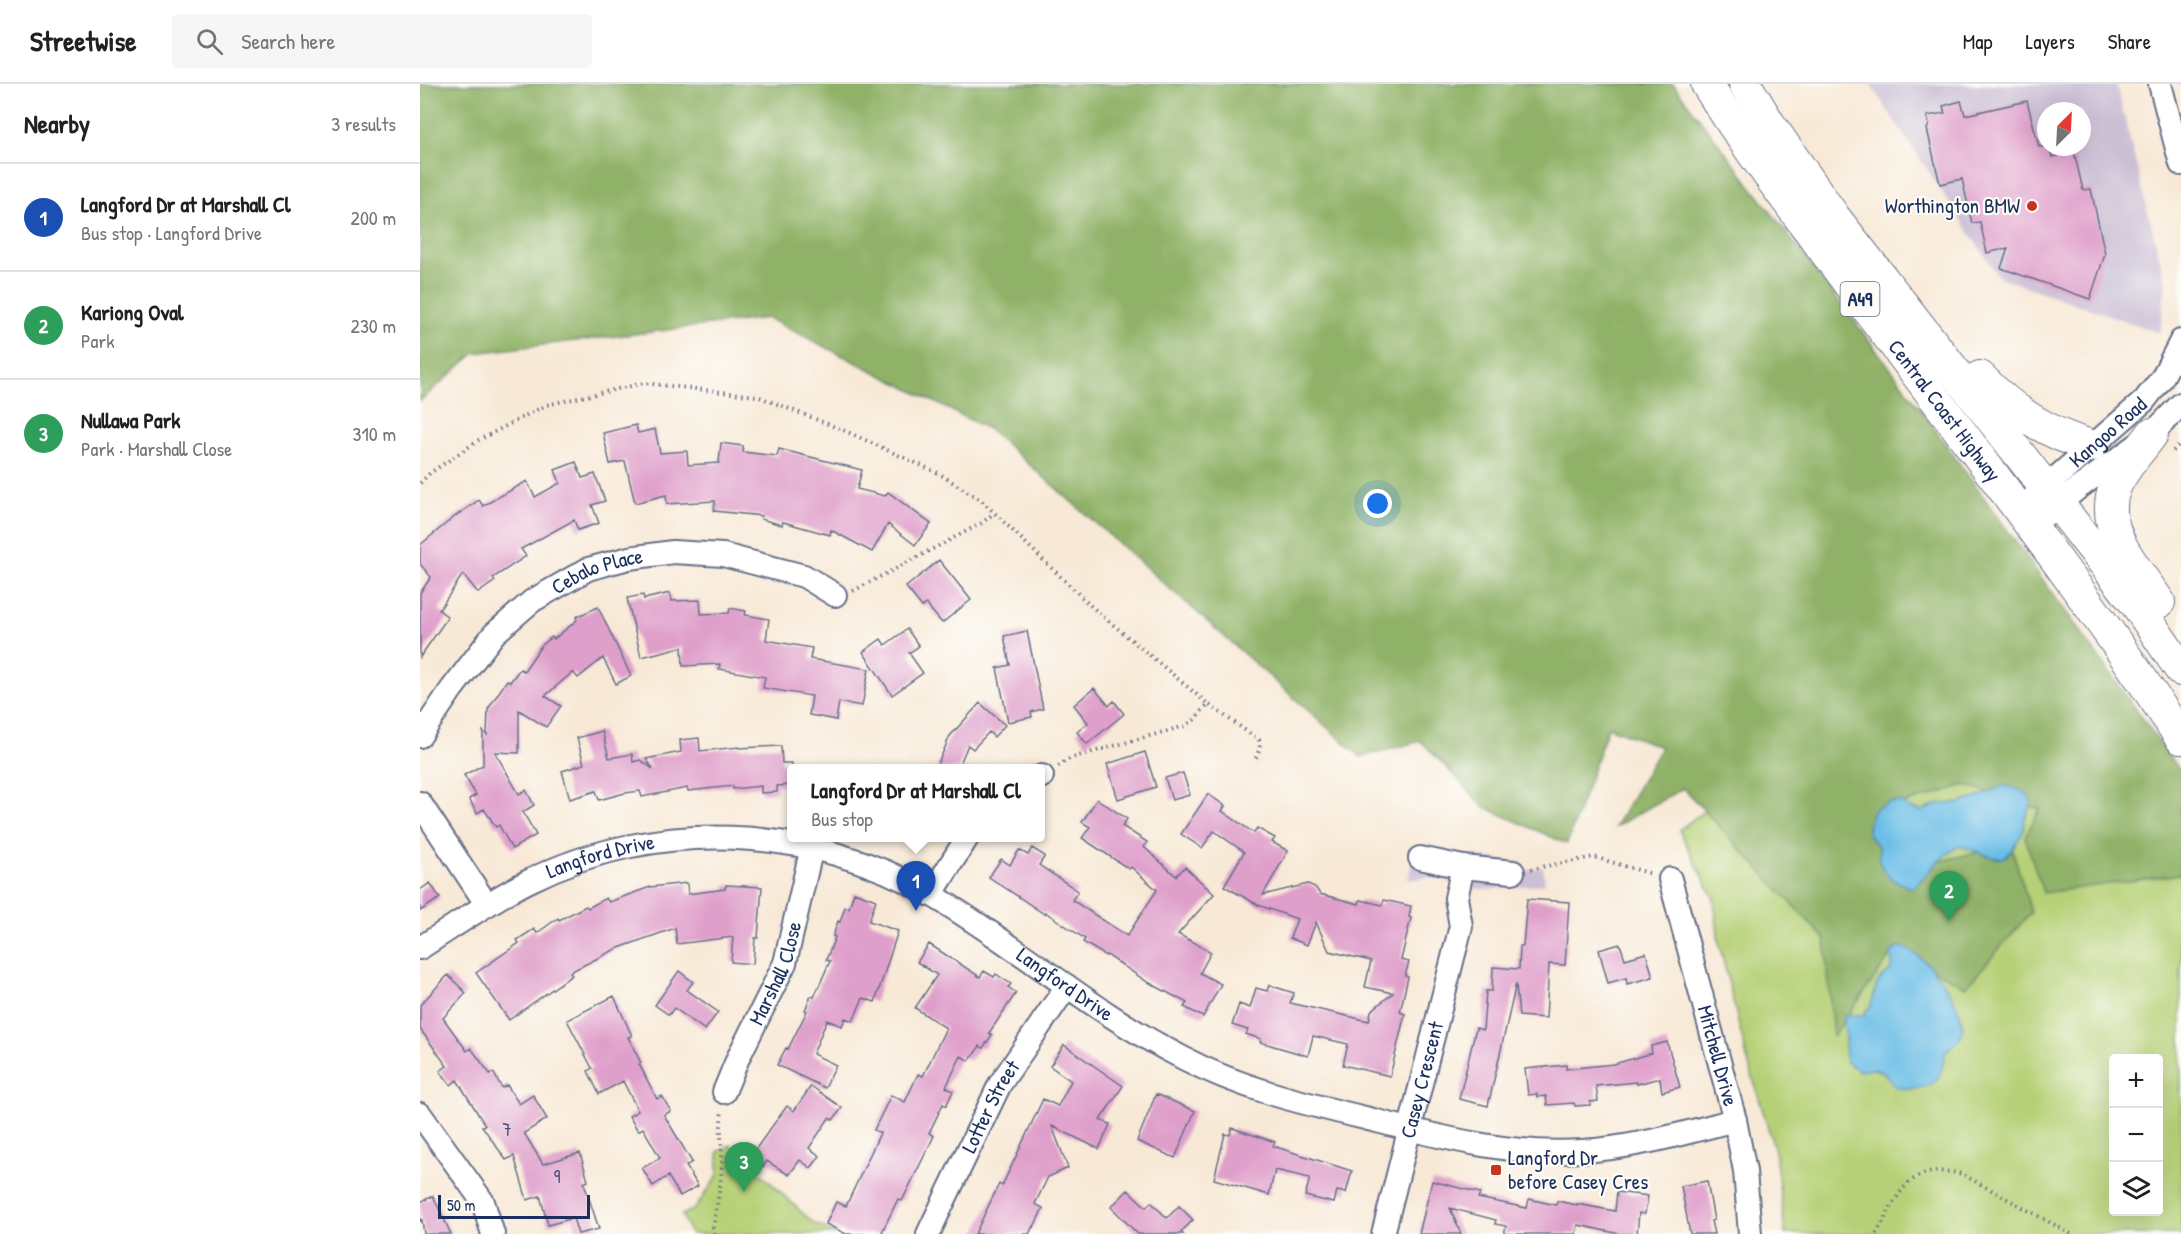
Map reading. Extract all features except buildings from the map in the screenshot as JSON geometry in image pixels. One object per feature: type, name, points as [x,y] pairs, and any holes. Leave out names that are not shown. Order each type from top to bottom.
[{"type":"highway","name":"Central Coast Highway","points":[[1707,84],[1753,152],[2025,518],[2154,696],[2181,738]]},
{"type":"highway","name":"Central Coast Highway","points":[[1745,84],[1834,217],[2137,605],[2181,670]]},
{"type":"highway","points":[[1865,256],[1906,286],[1966,363],[2006,402],[2054,434],[2091,446]]},
{"type":"highway","points":[[2152,434],[2115,487],[2110,505],[2110,520],[2117,539],[2181,638]]},
{"type":"street","points":[[2160,84],[2181,164]]},
{"type":"street","name":"Kangoo Road","points":[[2052,495],[2091,446],[2144,400],[2162,378],[2181,341]]},
{"type":"street","points":[[2144,400],[2181,368]]},
{"type":"street","name":"Kangoo Road","points":[[2025,518],[2052,495],[2152,434],[2181,404]]},
{"type":"street","name":"Cebalo Place","points":[[420,736],[494,634],[532,601],[588,569],[629,558],[673,552],[723,555],[804,576],[835,595]]},
{"type":"street","points":[[420,803],[487,904]]},
{"type":"street","name":"Langford Drive","points":[[420,948],[487,904],[529,880],[600,854],[644,843],[688,838],[728,837],[771,840],[812,847],[860,862],[931,895],[1137,1033],[1182,1058],[1229,1079],[1280,1097],[1410,1130],[1501,1149],[1537,1152],[1583,1151],[1643,1143],[1735,1120]]},
{"type":"street","points":[[931,895],[964,842]]},
{"type":"street","name":"Marshall Close","points":[[724,1092],[784,963],[812,847]]},
{"type":"street","points":[[1420,858],[1463,867],[1513,872]]},
{"type":"street","name":"Casey Crescent","points":[[1383,1234],[1461,926],[1456,898],[1463,867]]},
{"type":"street","name":"Mitchell Drive","points":[[1670,879],[1735,1120],[1745,1171],[1750,1234]]},
{"type":"street","name":"Lotter Street","points":[[928,1234],[1000,1084],[1067,986]]},
{"type":"street","points":[[420,1114],[483,1202],[493,1234]]},
{"type":"path","points":[[420,483],[430,473],[479,440],[546,405],[644,383],[757,396],[843,430],[938,473],[981,500],[1092,607],[1208,704],[1259,740],[1260,748],[1255,760]]},
{"type":"path","points":[[835,595],[851,592],[982,523],[994,513]]},
{"type":"path","points":[[1045,774],[1071,758],[1185,726],[1194,720],[1208,704]]},
{"type":"path","points":[[1513,872],[1594,857],[1670,879]]},
{"type":"path","points":[[714,1234],[720,1182],[722,1153],[719,1136],[724,1092]]},
{"type":"path","points":[[1876,1234],[1904,1187],[1917,1176],[1946,1171],[1962,1174],[2071,1234]]},
{"type":"shaded area","points":[[1870,84],[2116,84],[2166,284],[2160,333],[1999,277]]},
{"type":"shaded area","points":[[1415,848],[1523,863],[1524,871],[1543,867],[1545,884],[1484,890],[1429,877],[1408,880]]},
{"type":"green space","points":[[420,84],[1673,84],[1903,385],[2181,772],[2181,874],[2043,893],[2025,837],[2040,809],[1965,785],[1875,813],[1895,871],[2011,845],[2031,912],[1966,987],[1895,949],[1833,1037],[1825,939],[1683,788],[1615,827],[1661,747],[1608,727],[1567,844],[1484,807],[1421,741],[1361,757],[990,430],[768,318],[475,353],[420,401]]},
{"type":"green space","points":[[1997,589],[2181,854],[2181,1234],[1785,1234],[1775,1151],[1748,1062],[1719,943],[1714,899],[1679,830]]},
{"type":"green space","points":[[731,1145],[812,1222],[837,1234],[691,1234],[682,1215],[695,1209],[718,1175],[718,1152]]},
{"type":"water","points":[[2005,785],[2025,793],[2031,803],[2023,831],[2006,856],[1994,858],[1959,846],[1943,857],[1913,888],[1897,882],[1884,870],[1879,859],[1879,848],[1868,832],[1869,822],[1875,808],[1888,802],[1902,802],[1908,808],[1922,811],[1939,804],[1959,803],[1976,798]]},
{"type":"water","points":[[1900,947],[1910,950],[1921,958],[1942,981],[1958,1009],[1962,1022],[1961,1036],[1945,1054],[1938,1078],[1928,1085],[1915,1088],[1896,1087],[1884,1073],[1874,1069],[1860,1071],[1846,1062],[1844,1015],[1865,1015],[1866,1010],[1870,1008],[1878,981],[1890,971],[1891,952]]},
{"type":"place","name":"Worthington BMW","points":[[2032,206]]},
{"type":"place","name":"Langford Dr at Marshall Cl","points":[[916,911]]},
{"type":"place","name":"Kariong Oval","points":[[1949,921]]},
{"type":"place","name":"Langford Dr before Casey Cres","points":[[1496,1170]]},
{"type":"place","name":"Nullawa Park","points":[[744,1192]]}]
